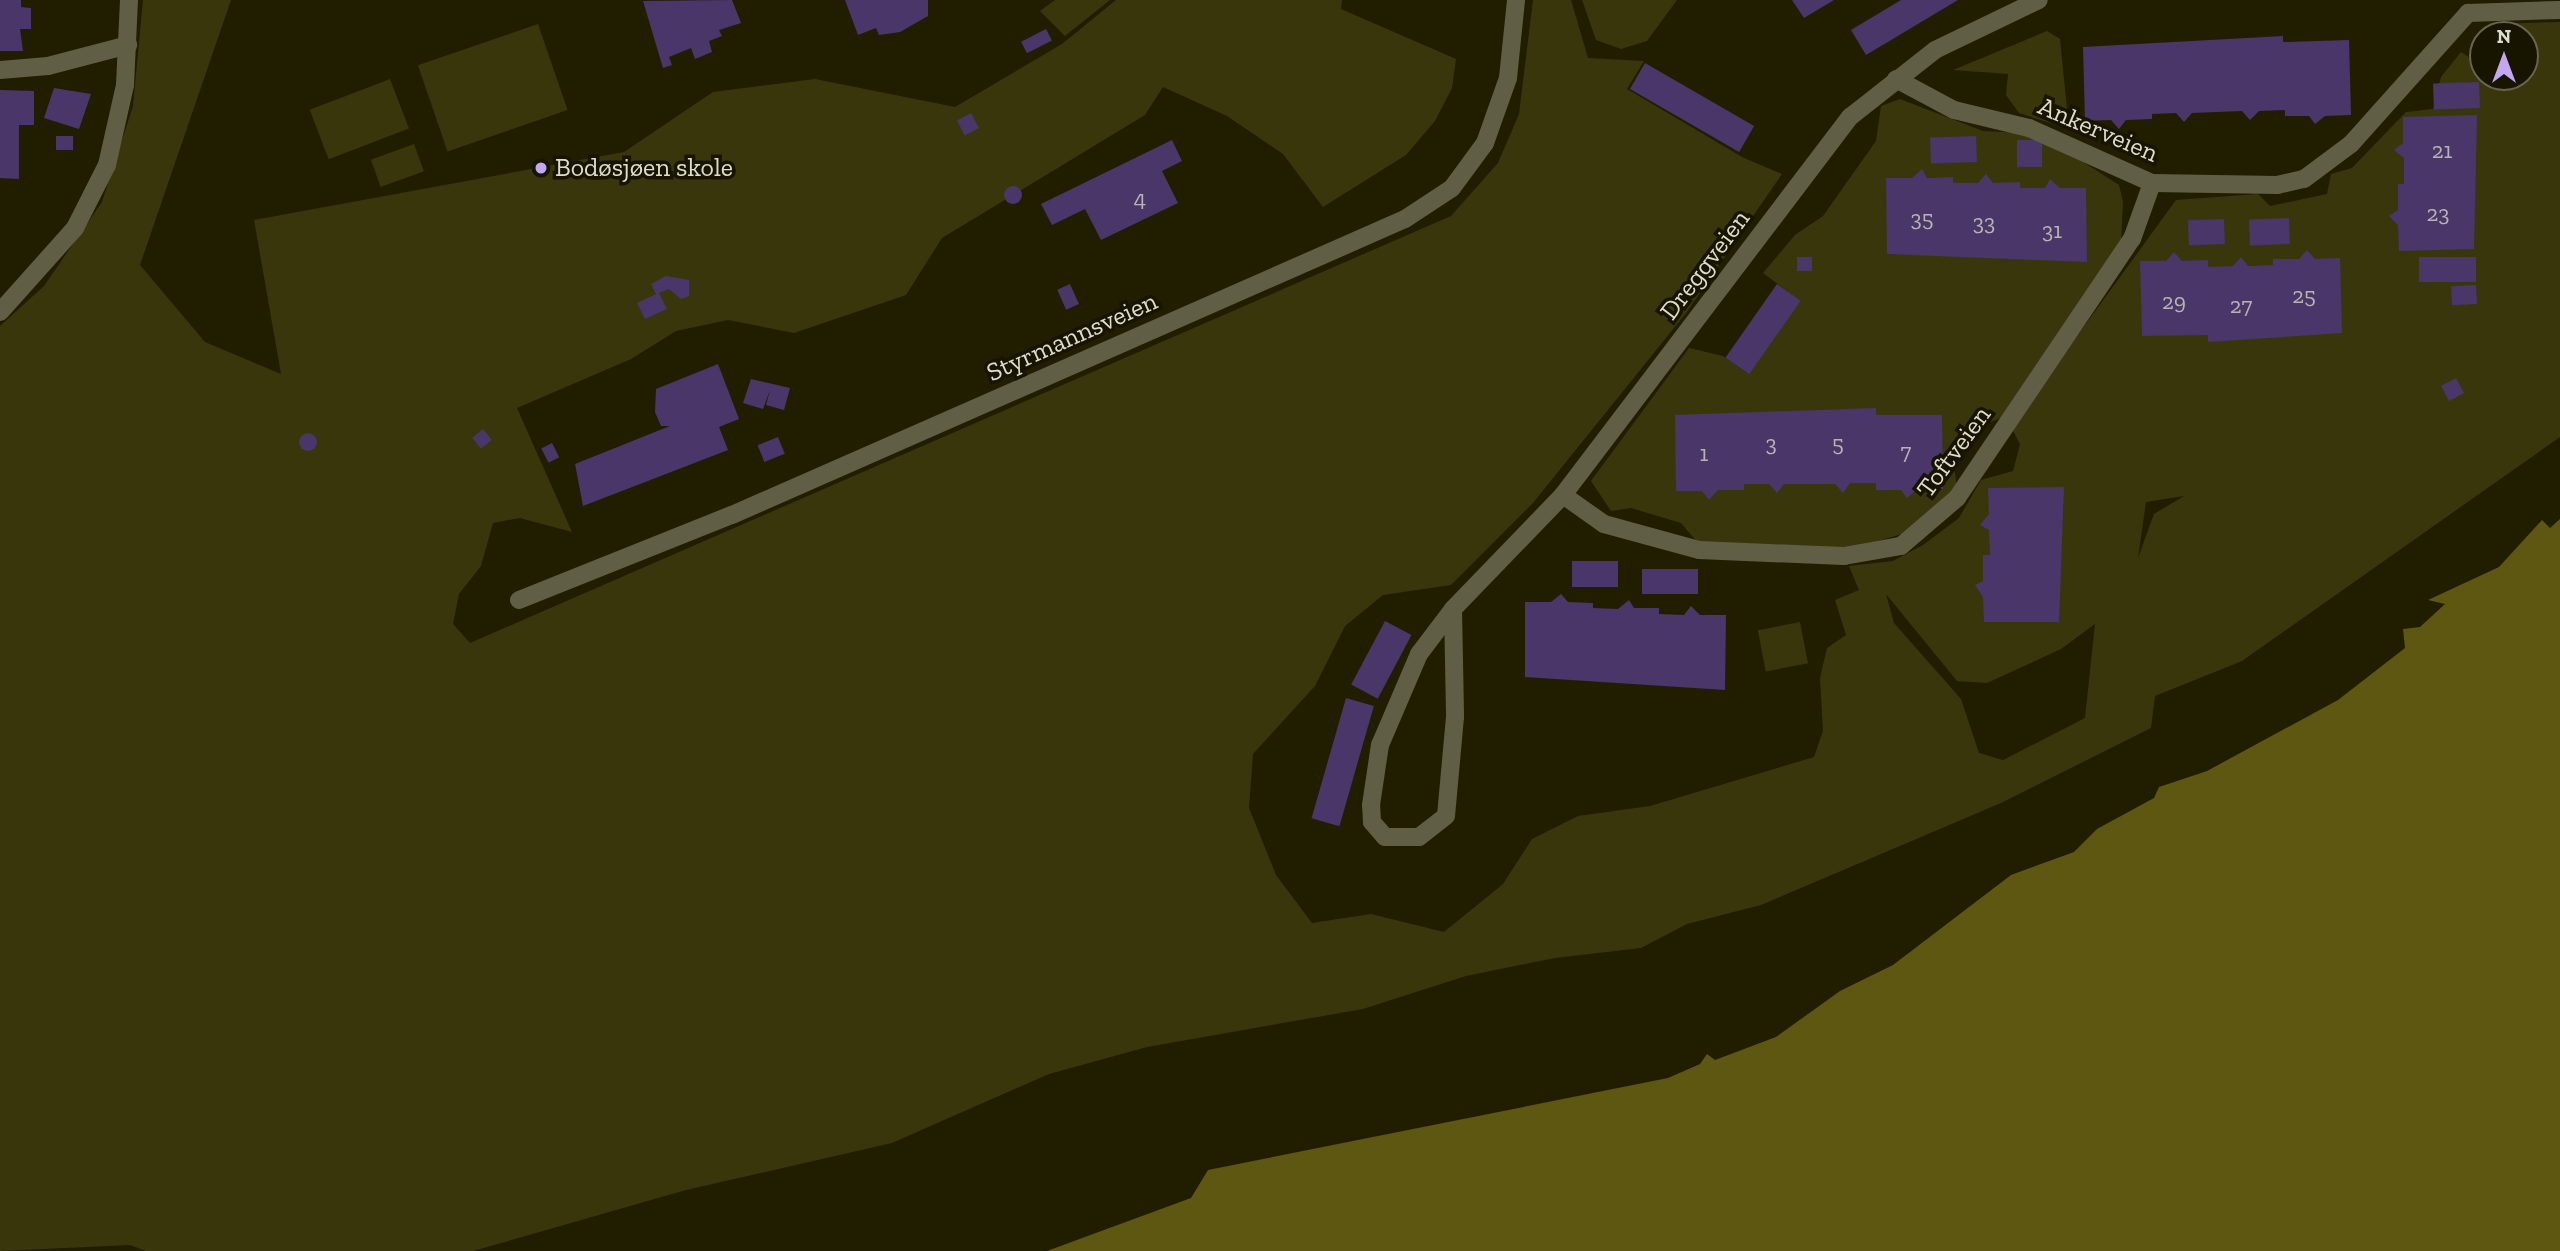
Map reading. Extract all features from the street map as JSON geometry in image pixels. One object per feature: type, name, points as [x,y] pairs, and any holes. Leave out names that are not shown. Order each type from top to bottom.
[{"type":"street","points":[[0,312],[52,260],[92,197],[107,164],[128,45],[129,0]]},
{"type":"street","name":"Styrmannsveien","points":[[519,600],[743,509],[1405,219],[1452,188],[1485,143],[1508,78],[1516,0]]},
{"type":"street","name":"Dreggveien","points":[[1453,609],[1455,717],[1446,817],[1419,837],[1385,837],[1373,822],[1371,806],[1380,745],[1419,654],[1453,609],[1563,495],[1850,117],[1935,50],[2039,0]]},
{"type":"street","name":"Ankerveien","points":[[1896,79],[1954,110],[2059,139],[2152,183],[2193,188],[2304,179],[2375,121],[2468,6],[2560,10]]},
{"type":"street","points":[[0,70],[48,66],[128,45]]},
{"type":"street","name":"Toftveien","points":[[1563,495],[1604,524],[1699,550],[1844,556],[1901,546],[1957,498],[2132,239],[2152,183]]},
{"type":"shaded area","points":[[143,0],[231,0],[140,265],[205,342],[281,374],[254,220],[624,152],[713,92],[815,79],[955,107],[1062,44],[1116,0],[1342,0],[1341,9],[1456,59],[1452,88],[1435,121],[1406,155],[1323,207],[1283,154],[1227,116],[1163,87],[1145,115],[942,238],[906,295],[794,333],[728,320],[676,331],[631,359],[517,408],[572,532],[520,518],[493,523],[481,566],[459,594],[453,624],[470,643],[1451,216],[1498,163],[1519,114],[1533,0],[1571,0],[1588,58],[1644,61],[1627,89],[1742,157],[1782,174],[1686,313],[1533,503],[1451,585],[1383,595],[1345,626],[1315,686],[1253,754],[1249,808],[1276,875],[1312,923],[1371,914],[1444,932],[1503,884],[1532,839],[1578,816],[1650,806],[1814,757],[1823,731],[1820,678],[1827,648],[1846,635],[1835,600],[1859,590],[1849,566],[1893,561],[1923,545],[1959,518],[1981,480],[2013,471],[2020,444],[2011,427],[2176,200],[2258,194],[2270,206],[2327,194],[2331,174],[2352,168],[2406,112],[2433,109],[2441,77],[2461,52],[2469,57],[2469,91],[2539,91],[2539,23],[2560,22],[2560,437],[2242,661],[2155,696],[2151,728],[2001,803],[1761,905],[1687,924],[1641,948],[1555,958],[1466,976],[1363,1009],[1147,1047],[1049,1074],[892,1143],[686,1190],[473,1251],[146,1251],[130,1245],[0,1251],[0,326],[44,286],[102,202],[133,106]],"holes":[[[2184,496],[2154,514],[2138,558],[2146,502]],[[1886,594],[1957,681],[1987,683],[2061,649],[2095,624],[2085,718],[2003,760],[1979,753],[1961,699],[1894,623]]]},
{"type":"shaded area","points":[[1055,0],[1110,0],[1065,36],[1040,11]]},
{"type":"shaded area","points":[[1582,0],[1677,0],[1647,41],[1621,49],[1596,40]]},
{"type":"shaded area","points":[[538,24],[568,110],[448,151],[418,65]]},
{"type":"shaded area","points":[[2047,31],[2060,39],[2069,129],[2019,113],[2006,95],[2008,74],[1953,70]]},
{"type":"shaded area","points":[[390,79],[409,128],[329,159],[310,110]]},
{"type":"shaded area","points":[[1900,99],[1983,131],[2024,133],[2077,158],[2119,185],[2123,202],[2121,245],[2001,418],[1982,425],[1954,467],[1957,487],[1911,531],[1856,548],[1698,543],[1681,523],[1631,508],[1611,511],[1591,481],[1689,348],[1723,356],[1747,373],[1800,301],[1763,273],[1795,235],[1823,216],[1876,141],[1881,106]]},
{"type":"shaded area","points":[[414,144],[424,171],[381,187],[371,160]]},
{"type":"shaded area","points":[[2560,519],[2560,1251],[1047,1251],[1191,1198],[1208,1170],[1668,1078],[1700,1064],[1707,1054],[1715,1060],[1776,1037],[1840,991],[1893,965],[2011,875],[2074,852],[2097,829],[2154,798],[2159,787],[2207,771],[2338,700],[2405,648],[2403,629],[2420,627],[2445,604],[2428,600],[2499,567],[2542,520],[2550,528]]},
{"type":"shaded area","points":[[1800,622],[1808,663],[1766,671],[1758,630]]},
{"type":"building","points":[[0,0],[21,0],[21,7],[31,8],[31,29],[20,29],[23,51],[0,51]]},
{"type":"building","points":[[732,0],[741,23],[719,30],[722,36],[709,41],[712,52],[695,59],[691,48],[669,57],[672,65],[663,68],[643,1]]},
{"type":"building","points":[[845,0],[928,0],[928,16],[900,32],[879,35],[876,28],[858,35]]},
{"type":"building","points":[[1792,0],[1834,0],[1804,18]]},
{"type":"building","points":[[1901,0],[1958,0],[1866,55],[1851,30]]},
{"type":"building","points":[[1046,29],[1052,41],[1027,53],[1021,42]]},
{"type":"building","points":[[2283,36],[2283,42],[2349,40],[2351,115],[2325,116],[2315,124],[2309,116],[2285,116],[2285,110],[2259,111],[2250,120],[2242,111],[2192,113],[2184,122],[2176,113],[2152,114],[2152,119],[2126,120],[2119,129],[2111,120],[2085,121],[2083,47]]},
{"type":"building","points":[[1645,63],[1754,126],[1739,152],[1630,89]]},
{"type":"building","points":[[2469,82],[2469,91],[2479,91],[2480,108],[2434,110],[2433,84]]},
{"type":"building","points":[[54,88],[91,94],[79,129],[44,118]]},
{"type":"building","points":[[0,90],[34,91],[34,125],[19,125],[19,179],[0,178]]},
{"type":"building","points":[[971,113],[979,128],[965,136],[957,121]]},
{"type":"building","points":[[2477,115],[2474,249],[2399,251],[2398,225],[2389,216],[2398,210],[2398,184],[2404,184],[2404,158],[2394,150],[2403,143],[2403,117]]},
{"type":"building","points":[[56,136],[73,136],[73,150],[56,150]]},
{"type":"building","points":[[1976,136],[1977,162],[1931,164],[1930,138]]},
{"type":"building","points":[[1172,140],[1182,161],[1162,171],[1178,203],[1101,240],[1085,209],[1052,225],[1041,204]]},
{"type":"building","points":[[2017,140],[2042,140],[2042,167],[2017,167]]},
{"type":"building","points":[[1922,169],[1927,178],[1953,177],[1953,183],[1978,183],[1986,174],[1993,183],[2020,182],[2020,188],[2045,188],[2050,179],[2060,188],[2086,188],[2087,262],[1887,254],[1886,178],[1912,178]]},
{"type":"building","points":[[1009,186],[1017,186],[1022,195],[1020,202],[1009,204],[1004,199],[1004,191]]},
{"type":"building","points":[[2289,218],[2290,244],[2250,245],[2249,219]]},
{"type":"building","points":[[2224,219],[2225,244],[2189,245],[2188,220]]},
{"type":"building","points":[[2307,250],[2315,259],[2340,258],[2342,333],[2208,342],[2208,335],[2142,336],[2140,261],[2166,261],[2174,252],[2182,261],[2208,260],[2208,267],[2233,266],[2241,257],[2248,266],[2273,265],[2273,259],[2299,259]]},
{"type":"building","points":[[1797,257],[1812,257],[1812,271],[1797,271]]},
{"type":"building","points":[[2419,257],[2476,257],[2476,282],[2419,282]]},
{"type":"building","points":[[666,276],[689,280],[689,296],[681,299],[669,289],[659,293],[667,309],[645,319],[637,303],[656,294],[651,284]]},
{"type":"building","points":[[1070,284],[1079,304],[1066,310],[1057,290]]},
{"type":"building","points":[[1777,284],[1801,301],[1749,374],[1725,358]]},
{"type":"building","points":[[2476,285],[2477,304],[2452,305],[2451,286]]},
{"type":"building","points":[[718,364],[739,419],[719,427],[728,450],[583,506],[575,464],[670,426],[661,426],[655,412],[656,389]]},
{"type":"building","points":[[2456,378],[2464,393],[2449,401],[2441,386]]},
{"type":"building","points":[[751,379],[790,388],[784,410],[766,405],[770,390],[763,409],[743,403]]},
{"type":"building","points":[[1876,408],[1876,415],[1942,415],[1943,489],[1917,489],[1907,498],[1901,490],[1876,490],[1876,483],[1850,483],[1843,493],[1835,484],[1784,484],[1777,493],[1769,484],[1744,484],[1744,490],[1718,490],[1709,500],[1702,491],[1676,491],[1675,415]]},
{"type":"building","points":[[483,429],[492,440],[481,449],[472,438]]},
{"type":"building","points":[[308,433],[314,436],[317,442],[314,448],[308,451],[302,448],[299,442],[302,436]]},
{"type":"building","points":[[778,437],[785,454],[764,462],[758,445]]},
{"type":"building","points":[[552,443],[559,457],[549,463],[541,448]]},
{"type":"building","points":[[2064,487],[2059,622],[1984,622],[1983,597],[1975,585],[1983,581],[1983,555],[1990,555],[1989,530],[1980,525],[1989,514],[1988,488]]},
{"type":"building","points":[[1572,561],[1618,561],[1618,587],[1572,587]]},
{"type":"building","points":[[1642,569],[1698,569],[1698,594],[1642,594]]},
{"type":"building","points":[[1561,594],[1568,602],[1593,603],[1593,608],[1618,609],[1629,600],[1634,608],[1659,608],[1659,614],[1684,615],[1691,606],[1700,615],[1726,615],[1725,690],[1525,677],[1525,602],[1551,602]]},
{"type":"building","points":[[1385,621],[1411,635],[1378,699],[1351,685]]},
{"type":"building","points":[[1346,698],[1374,706],[1339,826],[1312,818]]},
{"type":"place","name":"Bodøsjøen skole","points":[[541,168]]}]
